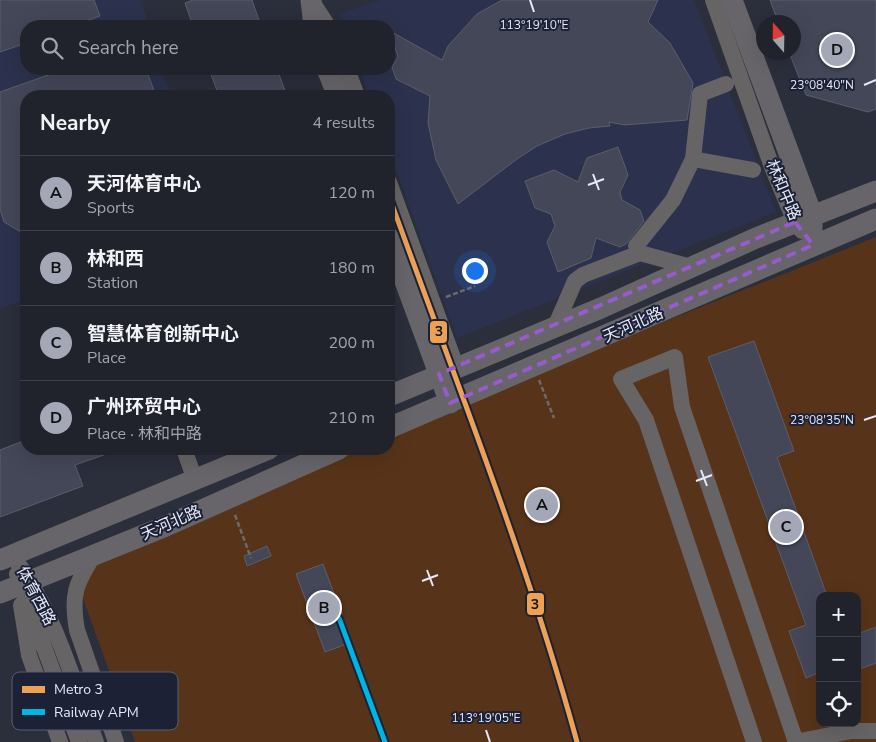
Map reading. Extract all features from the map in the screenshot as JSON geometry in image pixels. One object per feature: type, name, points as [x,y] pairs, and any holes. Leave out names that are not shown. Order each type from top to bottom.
[{"type":"main road","points":[[311,0],[313,20]]},
{"type":"main road","name":"林和中路","points":[[732,0],[813,245]]},
{"type":"main road","points":[[329,75],[336,90]]},
{"type":"main road","name":"天河北路","points":[[395,393],[555,327],[803,219],[876,191]]},
{"type":"main road","name":"天河北路","points":[[395,426],[876,219]]},
{"type":"main road","points":[[395,251],[448,370],[450,403]]},
{"type":"main road","name":"天河北路","points":[[6,557],[252,455]]},
{"type":"main road","name":"天河北路","points":[[17,586],[94,555],[325,455]]},
{"type":"street","points":[[311,0],[324,20]]},
{"type":"street","name":"林和中路","points":[[713,0],[772,167],[803,219]]},
{"type":"street","points":[[349,75],[355,90]]},
{"type":"street","points":[[636,246],[673,200],[693,159],[700,94],[726,84]]},
{"type":"street","points":[[693,159],[753,170]]},
{"type":"street","points":[[395,201],[448,370]]},
{"type":"street","points":[[555,327],[575,281],[583,275],[640,253],[691,267]]},
{"type":"street","points":[[754,742],[646,420],[621,379],[675,358],[682,407],[796,742],[851,731],[876,730]]},
{"type":"street","points":[[186,455],[195,480]]},
{"type":"street","points":[[92,672],[77,630],[74,613],[76,586],[94,555]]},
{"type":"street","name":"体育西路","points":[[6,557],[52,672]]},
{"type":"street","points":[[17,586],[29,655],[35,672]]},
{"type":"street","name":"体育西路","points":[[17,586],[44,605],[70,672]]},
{"type":"street","points":[[56,730],[60,742]]},
{"type":"street","name":"体育西路","points":[[75,730],[80,742]]},
{"type":"street","name":"体育西路","points":[[92,730],[96,742]]},
{"type":"street","points":[[112,730],[116,742]]},
{"type":"path","points":[[445,297],[475,286]]},
{"type":"path","points":[[537,376],[554,418]]},
{"type":"path","points":[[232,507],[251,558]]},
{"type":"highlighted area","points":[[795,222],[813,245],[450,403],[439,374]]},
{"type":"shaded area","points":[[0,0],[141,0],[147,20],[20,20],[20,75],[164,75],[169,90],[20,90],[20,301],[0,309]]},
{"type":"shaded area","points":[[381,0],[694,0],[776,212],[457,338],[395,168],[395,90],[367,90],[361,75],[395,75],[395,20],[341,20],[339,14]]},
{"type":"shaded area","points":[[876,237],[876,742],[135,742],[131,730],[178,730],[178,672],[110,672],[69,560],[333,455],[395,455],[395,430]]},
{"type":"building","points":[[0,0],[94,0],[100,16],[89,20],[20,20],[20,45],[0,52]]},
{"type":"building","points":[[193,0],[252,0],[259,20],[191,20],[185,3]]},
{"type":"building","points":[[502,0],[658,0],[648,22],[670,43],[693,83],[687,120],[624,125],[609,122],[610,126],[589,128],[565,134],[537,146],[517,159],[458,204],[436,160],[428,123],[430,96],[396,79],[395,62],[398,57],[395,47],[395,34],[442,60],[448,46],[477,14]]},
{"type":"building","points":[[770,0],[876,0],[876,109],[868,112],[806,95],[792,60],[801,60],[801,15],[775,15]]},
{"type":"building","points":[[48,75],[148,75],[154,90],[20,90],[20,231],[4,222],[0,209],[0,92]]},
{"type":"building","points":[[211,75],[279,75],[285,90],[217,90]]},
{"type":"building","points":[[618,147],[628,175],[620,192],[622,200],[640,210],[644,221],[626,244],[620,247],[596,238],[591,258],[558,272],[547,242],[555,226],[551,214],[535,208],[525,181],[554,170],[578,182],[587,158]]},
{"type":"building","points":[[754,341],[794,451],[777,457],[826,592],[816,592],[816,674],[806,678],[789,631],[806,625],[708,357]]},
{"type":"building","points":[[20,442],[20,455],[104,455],[75,465],[83,486],[0,517],[0,450]]},
{"type":"building","points":[[267,546],[271,556],[247,566],[244,556]]},
{"type":"building","points":[[323,564],[352,642],[325,652],[296,574]]},
{"type":"building","points":[[876,627],[876,663],[861,669],[861,637],[861,633]]},
{"type":"metro line","name":"3","points":[[395,212],[512,535],[557,673],[577,742]]},
{"type":"rail line","name":"APM","points":[[339,618],[385,742]]},
{"type":"place","name":"广州环贸中心","points":[[837,50]]},
{"type":"place","name":"天河体育中心","points":[[542,505]]},
{"type":"place","name":"智慧体育创新中心","points":[[786,527]]},
{"type":"place","name":"林和西","points":[[324,608]]}]
